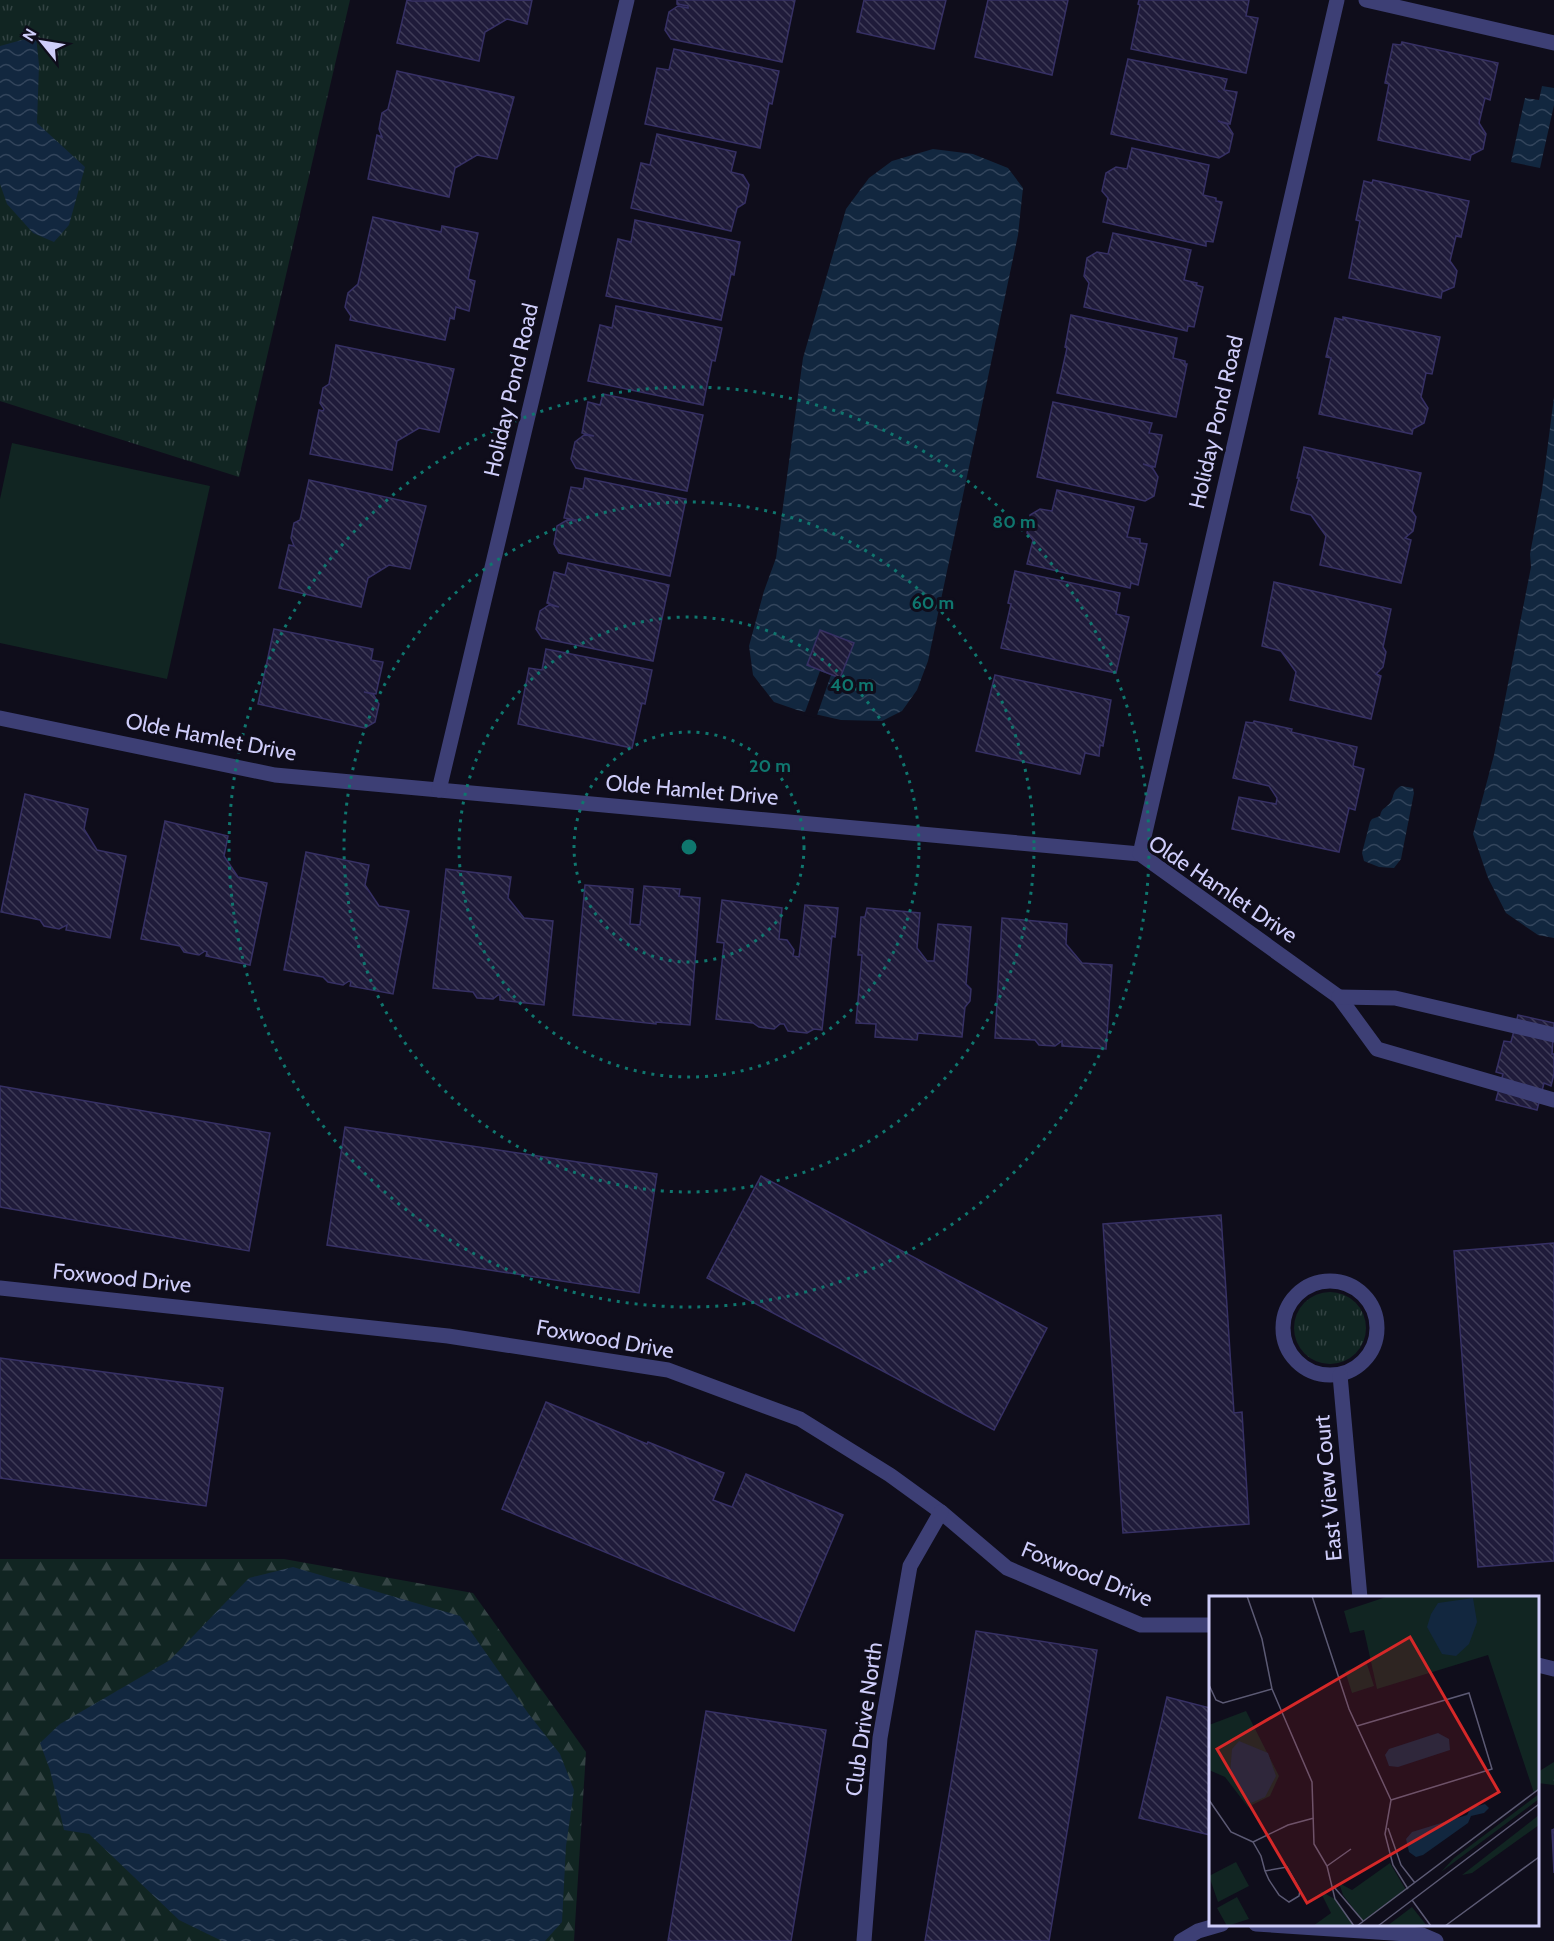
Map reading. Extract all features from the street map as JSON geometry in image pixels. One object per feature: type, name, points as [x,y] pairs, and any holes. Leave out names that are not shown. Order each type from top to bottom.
[{"type":"street","name":"Holiday Pond Road","points":[[439,790],[627,0]]},
{"type":"street","name":"Holiday Pond Road","points":[[1140,854],[1337,0]]},
{"type":"street","points":[[1366,0],[1554,43]]},
{"type":"street","name":"Olde Hamlet Drive","points":[[0,718],[275,775],[1140,854],[1339,997],[1377,1049],[1554,1100]]},
{"type":"street","points":[[1339,997],[1395,998],[1554,1035]]},
{"type":"street","points":[[1337,1281],[1353,1286],[1365,1296],[1374,1310],[1378,1326],[1375,1343],[1368,1358],[1356,1368],[1340,1375],[1311,1372],[1299,1364],[1289,1352],[1284,1338],[1283,1323],[1287,1308],[1295,1296],[1307,1287],[1321,1282],[1337,1281]]},
{"type":"street","name":"Foxwood Drive","points":[[0,1288],[448,1335],[668,1370],[800,1419],[890,1475],[941,1512],[1007,1568],[1141,1625],[1209,1625]]},
{"type":"street","name":"East View Court","points":[[1340,1375],[1360,1596]]},
{"type":"street","name":"Club Drive North","points":[[864,1941],[880,1738],[910,1566],[941,1512]]},
{"type":"street","points":[[1182,1941],[1198,1931],[1215,1926]]},
{"type":"street","points":[[1286,1926],[1422,1935],[1436,1941]]},
{"type":"green space","points":[[0,0],[350,0],[239,477],[0,401]]},
{"type":"green space","points":[[12,443],[210,486],[167,679],[0,643],[0,499]]},
{"type":"green space","points":[[1330,1292],[1350,1298],[1360,1308],[1366,1328],[1360,1348],[1350,1358],[1330,1364],[1310,1358],[1300,1348],[1294,1328],[1300,1308],[1310,1298]]},
{"type":"green space","points":[[0,1559],[284,1559],[473,1593],[586,1752],[574,1941],[0,1941]]},
{"type":"green space","points":[[1554,1762],[1554,1785],[1539,1783],[1539,1771]]},
{"type":"water","points":[[36,36],[39,65],[37,123],[85,167],[69,225],[54,242],[33,233],[7,204],[0,184],[0,46]]},
{"type":"water","points":[[1542,86],[1554,88],[1554,105],[1540,168],[1511,162],[1525,98],[1539,100]]},
{"type":"water","points":[[933,149],[973,154],[1008,168],[1023,188],[1018,235],[928,661],[917,690],[902,711],[882,721],[841,720],[774,702],[753,675],[749,646],[776,558],[803,358],[846,209],[869,178],[892,161]]},
{"type":"water","points":[[1554,397],[1554,938],[1538,935],[1506,913],[1488,878],[1473,834],[1494,755],[1531,567],[1530,554],[1542,490]]},
{"type":"water","points":[[1401,786],[1413,788],[1414,793],[1401,859],[1394,868],[1379,867],[1364,861],[1362,853],[1370,822],[1380,816],[1396,790]]},
{"type":"water","points":[[293,1567],[460,1616],[528,1713],[560,1754],[574,1790],[566,1846],[562,1922],[545,1941],[222,1941],[179,1920],[89,1834],[64,1830],[50,1770],[40,1743],[60,1724],[170,1660],[249,1578]]},
{"type":"pier","points":[[820,671],[831,675],[816,718],[804,715]]},
{"type":"building","points":[[407,0],[532,0],[527,24],[507,19],[485,32],[479,61],[397,43]]},
{"type":"building","points":[[677,0],[795,0],[782,62],[671,39],[665,30],[669,12],[678,6],[688,8],[688,6],[677,4]]},
{"type":"building","points":[[864,0],[946,0],[934,49],[857,32]]},
{"type":"building","points":[[988,0],[1068,0],[1052,75],[975,57]]},
{"type":"building","points":[[1139,0],[1249,0],[1246,16],[1258,18],[1246,73],[1131,49]]},
{"type":"building","points":[[1402,42],[1498,63],[1490,100],[1485,98],[1479,123],[1486,134],[1483,149],[1471,155],[1470,160],[1378,140],[1389,84],[1385,83],[1393,44],[1401,45]]},
{"type":"building","points":[[674,49],[779,71],[772,104],[769,103],[760,148],[645,124],[657,68],[669,70]]},
{"type":"building","points":[[1128,59],[1227,79],[1224,90],[1237,92],[1230,124],[1218,121],[1227,124],[1233,134],[1229,152],[1219,158],[1111,134]]},
{"type":"building","points":[[397,71],[514,97],[497,159],[477,155],[455,168],[449,197],[368,179],[377,135],[382,137],[379,129],[382,113],[388,109]]},
{"type":"building","points":[[657,134],[736,152],[731,172],[743,175],[749,185],[745,203],[737,208],[731,231],[631,208],[641,163],[650,165]]},
{"type":"building","points":[[1132,148],[1209,165],[1203,195],[1222,202],[1213,242],[1206,241],[1206,246],[1103,222],[1108,198],[1102,191],[1106,173],[1116,167],[1127,169]]},
{"type":"building","points":[[1373,180],[1469,201],[1461,237],[1456,236],[1450,261],[1457,271],[1454,287],[1442,292],[1441,298],[1349,278],[1360,221],[1356,220],[1364,181],[1372,183]]},
{"type":"building","points":[[373,217],[441,232],[442,226],[478,233],[468,279],[475,281],[469,311],[456,307],[454,319],[450,318],[445,340],[350,320],[351,316],[345,307],[348,293],[358,284]]},
{"type":"building","points":[[635,220],[740,242],[734,275],[731,274],[721,320],[606,296],[618,239],[631,242]]},
{"type":"building","points":[[1113,233],[1191,250],[1184,280],[1203,287],[1194,327],[1188,326],[1187,331],[1084,307],[1089,283],[1084,276],[1087,258],[1097,252],[1108,254]]},
{"type":"building","points":[[616,306],[722,328],[715,361],[712,360],[703,405],[588,381],[600,325],[612,328]]},
{"type":"building","points":[[1071,315],[1177,338],[1173,358],[1185,361],[1187,364],[1176,417],[1057,393],[1067,348],[1065,347]]},
{"type":"building","points":[[1343,317],[1440,337],[1432,374],[1426,373],[1421,397],[1428,408],[1424,423],[1413,429],[1412,434],[1319,414],[1331,358],[1326,357],[1335,318],[1343,320]]},
{"type":"building","points":[[336,345],[454,369],[439,432],[419,428],[397,441],[392,470],[310,454],[319,410],[324,409],[320,403],[323,388],[329,384]]},
{"type":"building","points":[[603,394],[703,415],[687,491],[576,468],[571,459],[575,442],[584,435],[594,436],[582,433],[588,402],[600,405]]},
{"type":"building","points":[[1053,402],[1152,423],[1149,433],[1162,435],[1155,467],[1143,464],[1152,467],[1158,477],[1154,496],[1145,501],[1037,477]]},
{"type":"building","points":[[1304,447],[1421,473],[1412,511],[1416,517],[1413,531],[1405,538],[1411,540],[1401,583],[1320,565],[1326,536],[1311,515],[1291,510]]},
{"type":"building","points":[[585,478],[686,499],[670,576],[559,553],[554,544],[557,526],[567,520],[576,521],[564,518],[571,487],[583,489]]},
{"type":"building","points":[[309,480],[426,506],[410,569],[389,565],[368,578],[361,607],[279,588],[289,545],[294,546],[291,538],[294,523],[300,520]]},
{"type":"building","points":[[1057,490],[1134,507],[1127,537],[1140,539],[1140,543],[1147,544],[1138,585],[1131,583],[1130,588],[1027,564],[1033,540],[1027,533],[1030,515],[1040,509],[1052,511]]},
{"type":"building","points":[[568,563],[669,585],[653,661],[542,638],[536,629],[540,611],[549,605],[559,607],[547,603],[554,572],[565,575]]},
{"type":"building","points":[[1015,571],[1120,593],[1116,614],[1129,617],[1116,673],[1001,648],[1011,604],[1008,603]]},
{"type":"building","points":[[1274,582],[1391,609],[1383,647],[1386,652],[1383,667],[1376,674],[1381,676],[1371,719],[1290,700],[1296,672],[1281,651],[1262,646]]},
{"type":"building","points":[[274,629],[373,649],[371,660],[383,662],[376,694],[364,692],[373,694],[379,704],[375,722],[365,728],[258,704]]},
{"type":"building","points":[[820,630],[854,643],[840,678],[807,665]]},
{"type":"building","points":[[546,649],[652,670],[632,748],[518,724],[529,668],[542,670]]},
{"type":"building","points":[[995,675],[1111,700],[1103,746],[1100,745],[1099,756],[1085,753],[1080,774],[976,751]]},
{"type":"building","points":[[1254,721],[1357,747],[1353,766],[1364,769],[1355,810],[1349,808],[1339,852],[1232,829],[1239,797],[1276,804],[1277,798],[1269,786],[1233,778],[1246,722],[1253,723]]},
{"type":"building","points":[[25,794],[88,809],[84,829],[97,850],[126,856],[110,938],[66,930],[67,925],[59,929],[44,926],[40,920],[1,912]]},
{"type":"building","points":[[165,821],[228,836],[224,856],[238,877],[267,883],[250,965],[206,956],[205,951],[199,955],[184,952],[180,946],[141,939]]},
{"type":"building","points":[[306,852],[369,865],[365,885],[379,906],[409,911],[393,994],[350,986],[349,981],[343,985],[328,982],[323,977],[284,970]]},
{"type":"building","points":[[446,869],[511,877],[508,898],[524,918],[553,921],[544,1005],[500,1000],[500,995],[493,999],[477,998],[473,992],[433,988]]},
{"type":"building","points":[[585,885],[633,889],[630,924],[640,925],[644,886],[680,889],[679,896],[700,898],[690,1025],[656,1022],[656,1024],[573,1015]]},
{"type":"building","points":[[722,900],[782,908],[779,939],[787,940],[794,950],[793,956],[799,957],[805,905],[838,908],[835,937],[832,936],[822,1030],[814,1029],[807,1033],[788,1031],[784,1024],[774,1029],[759,1027],[753,1023],[716,1019],[724,943],[717,942]]},
{"type":"building","points":[[867,908],[920,913],[917,948],[927,961],[934,961],[938,924],[971,927],[966,984],[971,989],[970,1001],[965,1007],[962,1037],[918,1033],[917,1040],[875,1037],[876,1024],[856,1023],[862,955],[858,955],[861,917],[865,917]]},
{"type":"building","points":[[1002,918],[1067,924],[1066,944],[1082,963],[1112,965],[1106,1049],[1062,1046],[1062,1041],[1055,1046],[1039,1045],[1035,1040],[995,1038]]},
{"type":"building","points":[[1518,1015],[1554,1023],[1552,1054],[1554,1054],[1554,1074],[1551,1086],[1544,1083],[1537,1110],[1496,1100],[1503,1074],[1496,1072],[1504,1041],[1511,1042]]},
{"type":"building","points":[[0,1086],[270,1133],[249,1251],[0,1207]]},
{"type":"building","points":[[345,1127],[657,1174],[639,1293],[327,1245]]},
{"type":"building","points":[[761,1176],[1047,1328],[994,1430],[707,1278]]},
{"type":"building","points":[[1221,1215],[1234,1413],[1242,1412],[1249,1524],[1123,1533],[1103,1224]]},
{"type":"building","points":[[1554,1243],[1554,1561],[1478,1567],[1454,1251]]},
{"type":"building","points":[[0,1358],[223,1388],[206,1506],[0,1478]]},
{"type":"building","points":[[546,1402],[724,1473],[713,1500],[732,1507],[746,1474],[843,1515],[794,1631],[502,1509]]},
{"type":"building","points":[[976,1631],[1097,1650],[1049,1941],[925,1941]]},
{"type":"building","points":[[1167,1697],[1209,1708],[1209,1835],[1139,1818]]},
{"type":"building","points":[[706,1711],[826,1730],[791,1941],[668,1941]]},
{"type":"building","points":[[1554,1829],[1554,1873],[1552,1830]]}]
